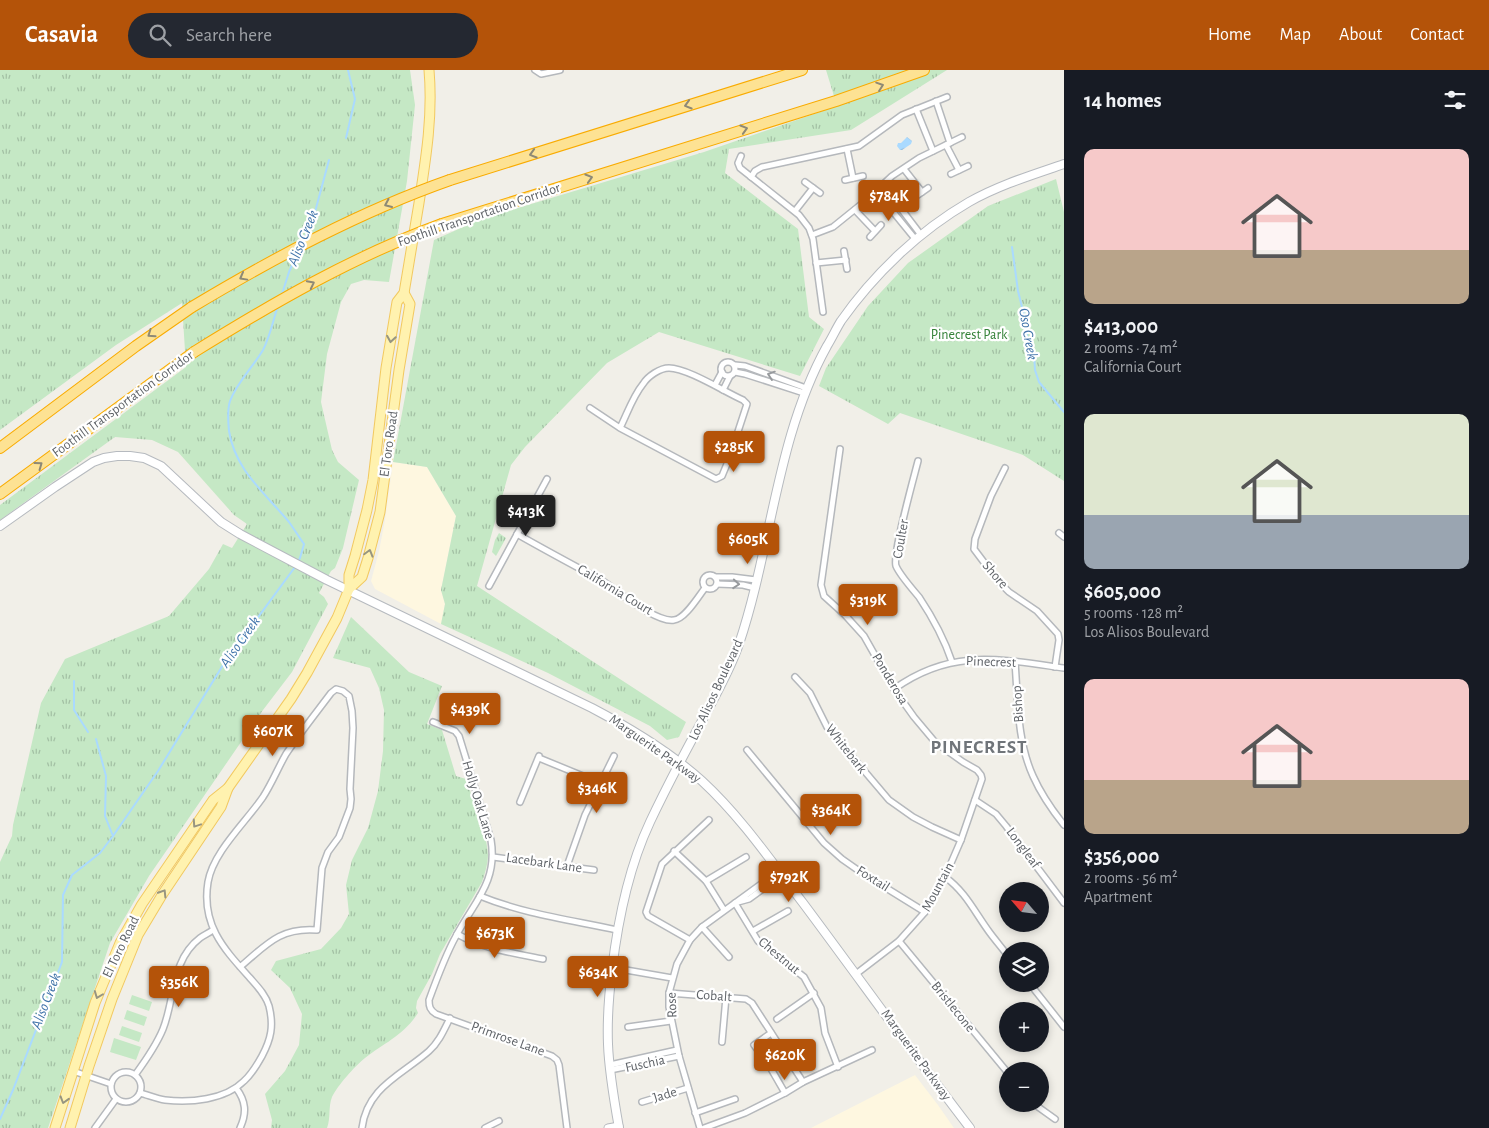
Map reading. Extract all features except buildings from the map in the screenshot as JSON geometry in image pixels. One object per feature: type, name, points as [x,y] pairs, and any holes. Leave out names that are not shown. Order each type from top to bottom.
[{"type":"highway","points":[[0,448],[136,346],[192,307],[308,242],[396,201],[450,180],[802,70]]},
{"type":"highway","name":"Foothill Transportation Corridor","points":[[0,494],[194,352],[250,317],[348,265],[442,224],[836,101],[924,70]]},
{"type":"main road","name":"El Toro Road","points":[[349,590],[348,575],[367,510],[373,480],[386,368],[397,302],[404,293],[428,144],[431,91],[429,70]]},
{"type":"main road","name":"Los Alisos Boulevard","points":[[619,1127],[610,1068],[608,1021],[617,930],[635,861],[649,824],[718,691],[738,647],[756,584],[788,444],[805,390],[820,358],[840,323],[862,294],[884,270],[919,238],[971,201],[1008,184],[1064,164]]},
{"type":"main road","name":"El Toro Road","points":[[70,1128],[112,999],[138,936],[162,895],[221,807],[228,788],[291,699],[337,618],[349,590],[362,577],[380,512],[410,304],[404,293]]},
{"type":"main road","name":"Marguerite Parkway","points":[[0,526],[93,462],[117,456],[144,458],[162,466],[221,522],[240,534],[327,580],[622,724],[680,763],[701,780],[745,826],[970,1128]]},
{"type":"main road","name":"El Toro Road","points":[[55,1128],[95,1003],[120,943],[142,904],[213,800],[228,788]]},
{"type":"street","points":[[536,71],[541,74],[560,70]]},
{"type":"street","points":[[751,177],[754,171],[762,167],[858,146],[902,115],[947,97]]},
{"type":"street","points":[[936,101],[948,144],[959,170]]},
{"type":"street","points":[[916,109],[934,151]]},
{"type":"street","points":[[812,235],[833,228],[892,176],[919,158],[962,137]]},
{"type":"street","points":[[847,149],[853,178]]},
{"type":"street","points":[[741,156],[738,163],[740,168],[795,211],[809,228],[812,235],[823,312]]},
{"type":"street","points":[[951,174],[968,166]]},
{"type":"street","points":[[904,169],[922,192]]},
{"type":"street","points":[[845,180],[863,176]]},
{"type":"street","points":[[805,182],[820,193]]},
{"type":"street","points":[[883,185],[919,238]]},
{"type":"street","points":[[795,211],[813,188]]},
{"type":"street","points":[[915,197],[928,188]]},
{"type":"street","points":[[876,191],[919,238]]},
{"type":"street","points":[[855,210],[875,231]]},
{"type":"street","points":[[870,237],[881,225]]},
{"type":"street","points":[[844,251],[847,269]]},
{"type":"street","points":[[816,263],[846,260]]},
{"type":"street","points":[[715,385],[722,372],[722,365],[726,362],[731,362],[805,390]]},
{"type":"street","points":[[735,365],[735,372]]},
{"type":"street","points":[[590,408],[620,428],[714,479],[722,476],[747,406],[745,401],[700,378],[675,369],[665,368],[646,379],[640,387],[620,428]]},
{"type":"street","points":[[722,372],[725,376],[730,376]]},
{"type":"street","points":[[724,390],[730,376],[735,372],[805,390]]},
{"type":"street","name":"Ponderosa","points":[[840,449],[821,585],[824,596],[845,614],[864,636],[894,689],[935,742],[982,775]]},
{"type":"street","name":"Coulter","points":[[918,461],[901,531],[896,566],[940,630],[952,662]]},
{"type":"street","name":"Shore","points":[[1005,468],[991,496],[975,539],[974,550],[1009,592],[1037,611],[1058,634],[1059,640],[1055,666]]},
{"type":"street","points":[[489,586],[547,480]]},
{"type":"street","points":[[1059,533],[1064,537]]},
{"type":"street","name":"California Court","points":[[517,534],[602,581],[641,608],[666,620],[675,620],[682,616],[705,588],[703,581],[705,577],[710,575],[715,577]]},
{"type":"street","points":[[717,584],[715,577],[732,576],[756,584]]},
{"type":"street","points":[[705,588],[712,589],[717,584],[756,584]]},
{"type":"street","name":"Pinecrest","points":[[894,689],[924,671],[952,662],[981,659],[1064,668]]},
{"type":"street","name":"Bishop","points":[[1015,662],[1020,728],[1025,752],[1032,774],[1042,794],[1064,825]]},
{"type":"street","name":"Whitebark","points":[[794,677],[810,693],[827,727],[889,800],[913,817],[961,840]]},
{"type":"street","points":[[140,1093],[164,1100],[195,1100],[219,1095],[236,1088],[244,1081],[255,1068],[268,1046],[272,1025],[269,1006],[265,996],[224,949],[213,930],[206,895],[208,880],[212,867],[264,796],[292,745],[331,693],[336,689],[343,691],[349,696],[352,711],[350,808],[339,837],[324,859],[317,930],[292,931],[280,935],[240,967]]},
{"type":"street","name":"Holly Oak Lane","points":[[429,1000],[442,964],[490,875],[493,857],[491,840],[460,736],[455,731],[433,722]]},
{"type":"street","name":"Foxtail","points":[[747,750],[824,843],[842,860],[926,912]]},
{"type":"street","points":[[520,802],[539,756],[600,782]]},
{"type":"street","points":[[567,866],[585,815],[614,756]]},
{"type":"street","name":"Mountain","points":[[856,974],[899,941],[926,912],[945,877],[961,840],[976,800],[982,775]]},
{"type":"street","name":"Longleaf","points":[[976,800],[996,814],[1064,903]]},
{"type":"street","points":[[690,940],[646,912],[660,869],[666,859],[709,820]]},
{"type":"street","points":[[674,851],[706,882],[724,910]]},
{"type":"street","name":"Lacebark Lane","points":[[493,857],[594,870]]},
{"type":"street","points":[[706,882],[746,857]]},
{"type":"street","name":"Rose","points":[[700,1128],[677,1050],[671,1021],[669,992],[672,978],[690,940],[702,926],[735,903],[749,898],[780,873]]},
{"type":"street","points":[[945,877],[957,886],[968,899],[999,944]]},
{"type":"street","points":[[480,896],[524,912],[617,930]]},
{"type":"street","name":"Chestnut","points":[[735,903],[758,941],[804,977],[821,1008],[825,1034],[838,1066]]},
{"type":"street","points":[[753,932],[788,911]]},
{"type":"street","points":[[702,926],[729,957]]},
{"type":"street","points":[[135,1075],[152,1052],[163,1028],[178,970],[183,958],[200,938],[213,930]]},
{"type":"street","points":[[457,934],[471,942],[490,948],[543,959]]},
{"type":"street","name":"Bristlecone","points":[[899,941],[999,1062]]},
{"type":"street","points":[[626,970],[672,978]]},
{"type":"street","name":"Cobalt","points":[[669,992],[746,999],[752,1003],[803,1082]]},
{"type":"street","points":[[1036,992],[1064,1027]]},
{"type":"street","points":[[777,1019],[814,993]]},
{"type":"street","points":[[722,1042],[726,997]]},
{"type":"street","name":"Primrose Lane","points":[[429,1000],[431,1011],[436,1014],[552,1056],[557,1060],[567,1128]]},
{"type":"street","points":[[362,1128],[363,1119],[372,1099],[387,1082],[430,1050],[441,1037],[450,1018]]},
{"type":"street","points":[[628,1027],[671,1021]]},
{"type":"street","points":[[771,1033],[754,1045],[786,1093]]},
{"type":"street","name":"Fuschia","points":[[610,1068],[677,1050]]},
{"type":"street","points":[[704,1128],[745,1113],[786,1093],[803,1082],[872,1050]]},
{"type":"street","name":"Fuschia","points":[[610,1068],[679,1056]]},
{"type":"street","points":[[73,1071],[111,1084]]},
{"type":"street","points":[[130,1073],[135,1075],[140,1083],[140,1093],[134,1100],[129,1102],[124,1103],[116,1099],[111,1092],[111,1084],[116,1075],[130,1073]]},
{"type":"street","points":[[236,1088],[244,1101],[245,1108],[244,1119],[240,1128]]},
{"type":"street","name":"Jade","points":[[642,1102],[688,1088]]},
{"type":"street","points":[[95,1128],[116,1099]]},
{"type":"street","points":[[695,1113],[735,1099]]},
{"type":"street","points":[[1046,1112],[1056,1119]]},
{"type":"street","points":[[485,1128],[499,1120]]},
{"type":"street","points":[[608,1128],[619,1127]]},
{"type":"shaded area","points":[[393,462],[427,467],[456,516],[441,590],[445,604],[441,624],[375,589],[371,581],[385,520]]},
{"type":"shaded area","points":[[915,1075],[954,1128],[811,1128]]},
{"type":"green space","points":[[0,70],[410,70],[415,105],[407,181],[389,282],[364,280],[351,284],[341,302],[327,354],[321,402],[332,450],[338,462],[359,480],[343,548],[335,568],[331,571],[319,593],[328,604],[292,672],[263,710],[149,876],[110,943],[48,1128],[0,1128],[0,862],[12,836],[41,703],[65,659],[169,616],[209,569],[223,544],[232,548],[247,524],[234,515],[178,452],[152,440],[115,437],[0,520],[0,505],[186,367],[182,303],[116,345],[0,430]]},
{"type":"green space","points":[[826,70],[947,70],[851,130],[729,149],[725,173],[798,229],[809,317],[824,329],[800,376],[659,332],[607,363],[525,447],[511,465],[477,586],[686,722],[679,737],[667,740],[650,726],[548,673],[441,624],[445,604],[441,590],[456,516],[427,467],[393,462],[434,240],[481,219],[704,152],[837,106]]},
{"type":"green space","name":"Pinecrest Park","points":[[1056,179],[1064,212],[1064,481],[1023,455],[900,413],[888,424],[819,386],[826,368],[868,306],[908,263],[988,206]]},
{"type":"green space","points":[[499,533],[506,538],[496,556],[492,552]]},
{"type":"green space","points":[[351,617],[409,672],[442,686],[427,724],[442,730],[456,776],[466,779],[485,837],[488,855],[487,862],[482,882],[440,954],[432,974],[417,1001],[416,1008],[418,1013],[406,1028],[365,1058],[342,1082],[332,1097],[327,1128],[271,1128],[272,1120],[265,1094],[285,1071],[299,1045],[302,1014],[290,988],[271,970],[276,961],[321,949],[341,928],[349,914],[346,885],[352,860],[368,828],[378,791],[383,751],[384,710],[379,688],[370,668],[333,658]]},
{"type":"green space","points":[[132,995],[152,1002],[149,1011],[129,1004]]},
{"type":"green space","points":[[127,1010],[147,1017],[144,1026],[124,1019]]},
{"type":"green space","points":[[122,1026],[142,1033],[139,1042],[119,1035]]},
{"type":"green space","points":[[114,1038],[141,1047],[136,1060],[110,1052]]},
{"type":"water","points":[[907,137],[912,141],[911,144],[900,150],[897,146],[898,143],[901,143]]},
{"type":"waterway","name":"Aliso Creek","points":[[346,138],[355,99],[348,70]]},
{"type":"waterway","name":"Aliso Creek","points":[[304,239],[312,223],[329,160]]},
{"type":"waterway","name":"Oso Creek","points":[[1012,247],[1018,291],[1025,319],[1028,343],[1034,354],[1035,370],[1039,382],[1064,412]]},
{"type":"waterway","name":"Aliso Creek","points":[[282,294],[298,252]]},
{"type":"waterway","name":"Aliso Creek","points":[[278,306],[263,350],[237,387],[230,401],[228,423],[232,445],[244,469],[289,522],[304,544],[297,563]]},
{"type":"waterway","name":"Aliso Creek","points":[[0,1119],[62,962],[63,895],[72,875],[100,853],[113,836],[158,771],[223,665],[295,567]]},
{"type":"waterway","points":[[74,681],[74,710],[88,732]]},
{"type":"waterway","points":[[96,739],[106,776],[105,816],[113,836]]},
{"type":"district","name":"PINECREST","points":[[979,747]]}]
